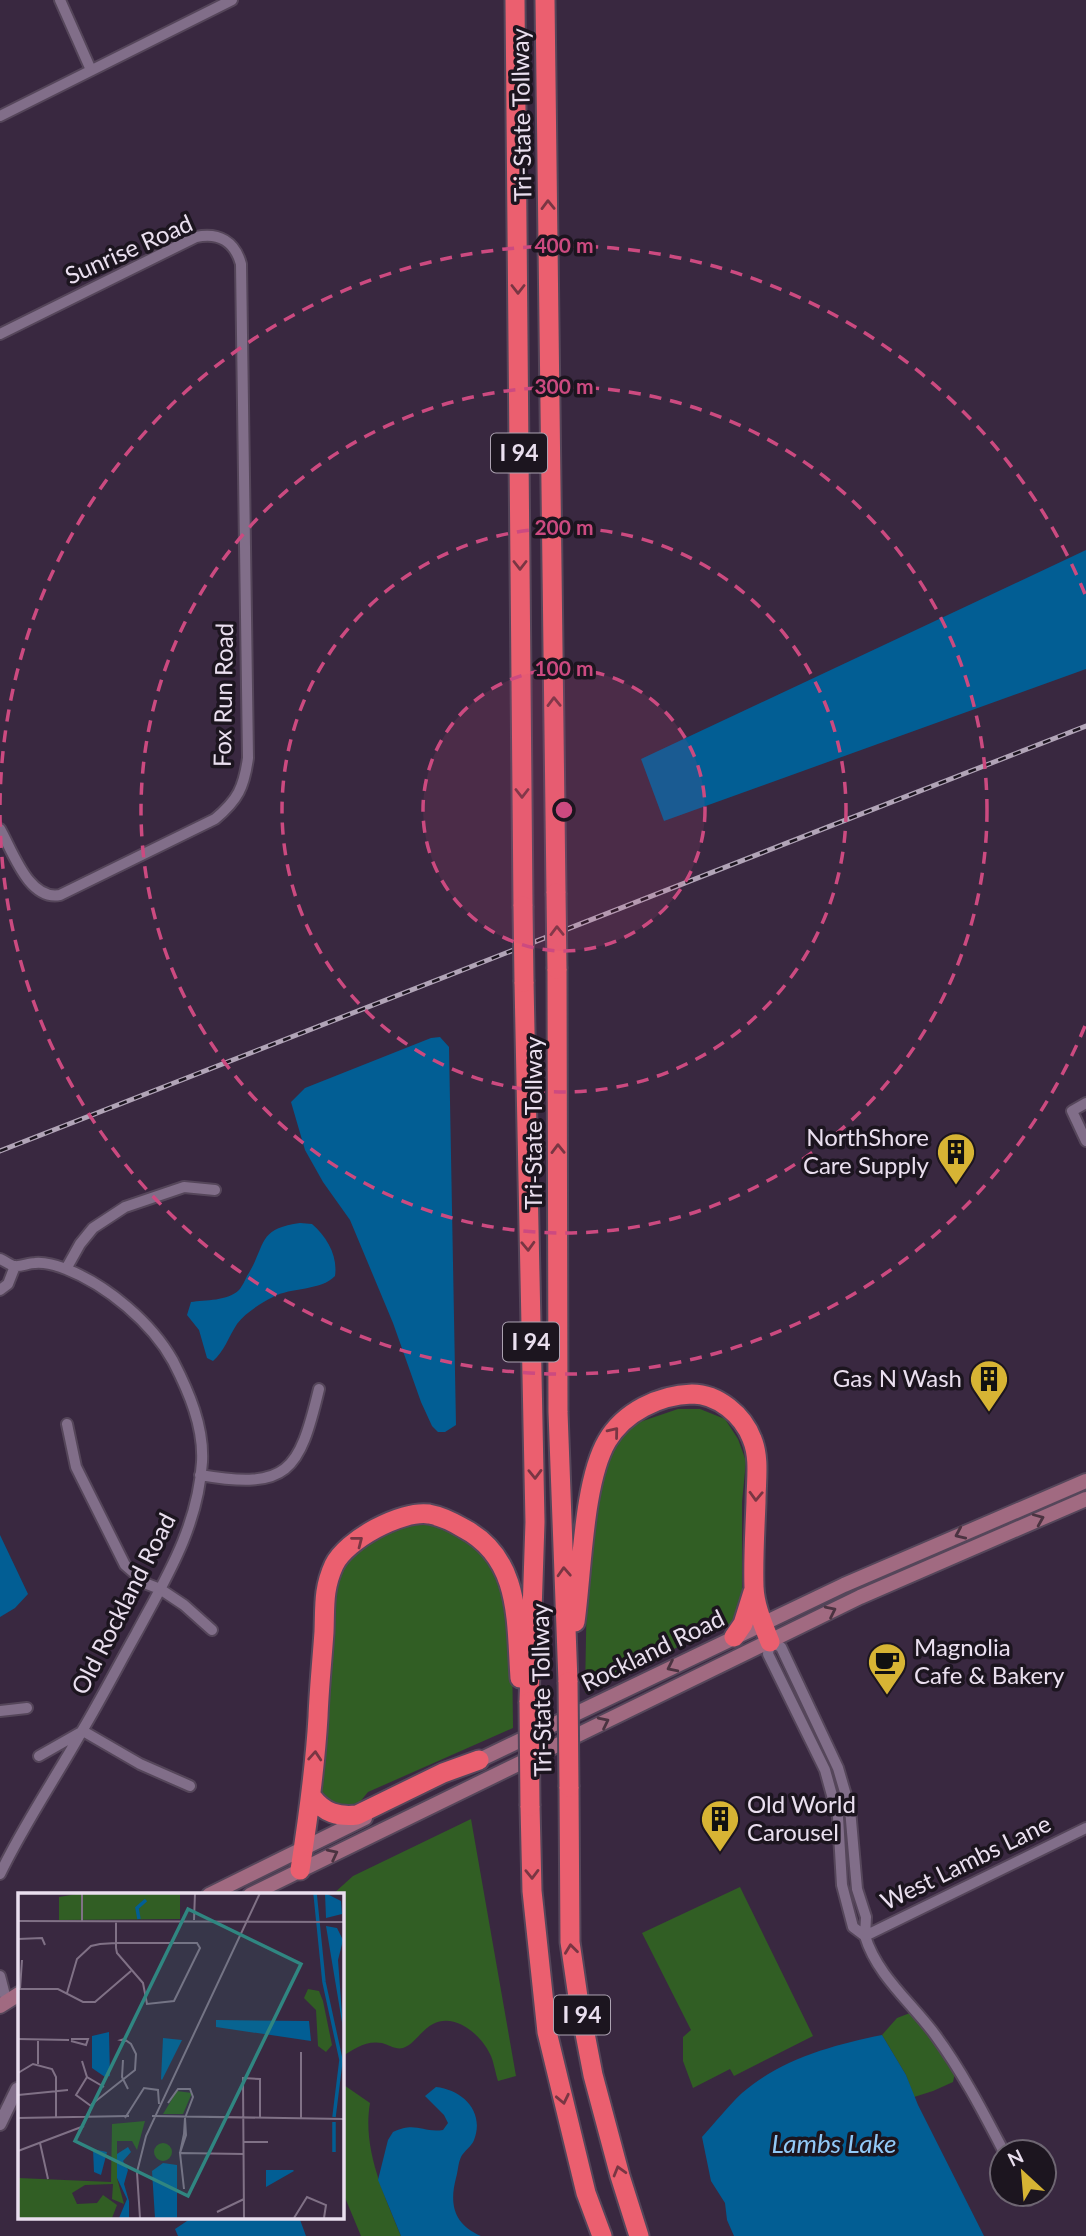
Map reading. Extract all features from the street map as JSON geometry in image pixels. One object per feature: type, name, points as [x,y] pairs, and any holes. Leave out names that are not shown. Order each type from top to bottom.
[{"type":"highway","name":"Tri-State Tollway","points":[[515,0],[523,906],[535,1522],[529,1702],[533,1891],[547,2032],[586,2193],[602,2236]]},
{"type":"highway","name":"Tri-State Tollway","points":[[545,0],[557,969],[558,1412],[568,1674],[570,1942],[593,2075],[639,2236]]},
{"type":"highway","points":[[568,1674],[588,1507],[597,1464],[607,1440],[628,1416],[653,1402],[683,1395],[708,1397],[730,1408],[749,1430],[754,1442],[757,1464],[754,1588],[756,1604],[771,1642]]},
{"type":"highway","points":[[300,1870],[312,1797],[324,1630],[324,1592],[335,1562],[355,1542],[378,1526],[409,1516],[428,1514],[457,1524],[486,1542],[501,1564],[513,1594],[521,1684],[529,1702]]},
{"type":"highway","points":[[734,1637],[743,1624],[754,1588]]},
{"type":"highway","points":[[312,1797],[319,1807],[326,1811],[341,1816],[357,1815],[443,1773],[479,1760]]},
{"type":"main road","name":"Rockland Road","points":[[213,1893],[479,1760],[763,1623],[977,1526],[1086,1481]]},
{"type":"main road","name":"Rockland Road","points":[[254,1893],[895,1581],[1086,1499]]},
{"type":"street","points":[[60,0],[90,70]]},
{"type":"street","points":[[0,116],[232,0]]},
{"type":"street","name":"Sunrise Road","points":[[0,334],[204,235],[227,240],[232,245],[241,264],[242,290]]},
{"type":"street","name":"Fox Run Road","points":[[0,829],[35,889],[51,897],[215,819],[235,800],[243,786],[248,758],[242,290]]},
{"type":"street","points":[[1086,1103],[1072,1111],[1086,1141]]},
{"type":"street","points":[[66,1269],[93,1228],[125,1207],[184,1187],[215,1190]]},
{"type":"street","name":"Old Rockland Road","points":[[0,1259],[15,1266],[35,1263],[66,1269],[93,1283],[130,1310],[160,1342],[170,1357],[194,1409],[201,1439],[200,1475],[192,1520],[160,1590],[83,1731],[0,1874]]},
{"type":"street","points":[[0,1290],[8,1284],[15,1266]]},
{"type":"street","points":[[200,1475],[249,1481],[268,1479],[283,1471],[308,1432],[318,1389]]},
{"type":"street","points":[[67,1424],[69,1444],[76,1467],[125,1565],[147,1584],[184,1605],[212,1630]]},
{"type":"street","name":"West Lambs Lane","points":[[771,1642],[781,1647],[839,1773],[850,1809],[857,1889],[866,1917],[865,1936],[853,1927],[842,1885],[838,1816],[827,1777],[768,1654],[771,1642]]},
{"type":"street","points":[[0,1711],[27,1708]]},
{"type":"street","points":[[801,1721],[813,1716]]},
{"type":"street","points":[[39,1756],[83,1731],[140,1764],[190,1786]]},
{"type":"street","points":[[827,1777],[839,1773]]},
{"type":"street","name":"West Lambs Lane","points":[[865,1936],[1086,1828]]},
{"type":"street","points":[[839,1830],[851,1829]]},
{"type":"street","points":[[865,1936],[872,1956],[968,2082],[997,2138]]},
{"type":"street","points":[[0,1976],[11,2001]]},
{"type":"street","points":[[0,2124],[17,2089]]},
{"type":"green space","points":[[678,1409],[700,1409],[725,1419],[738,1439],[746,1461],[742,1502],[742,1606],[739,1618],[585,1693],[587,1582],[604,1459],[631,1425]]},
{"type":"green space","points":[[400,1519],[455,1527],[501,1574],[512,1644],[513,1728],[368,1792],[359,1803],[348,1808],[325,1801],[313,1780],[337,1563]]},
{"type":"green space","points":[[471,1819],[516,2076],[498,2081],[486,2047],[466,2027],[450,2021],[433,2024],[403,2048],[371,2043],[343,2056],[343,1893],[334,1893],[353,1876]]},
{"type":"green space","points":[[740,1887],[813,2036],[734,2076],[730,2069],[693,2088],[683,2061],[683,2037],[691,2030],[642,1933]]},
{"type":"green space","points":[[910,2013],[935,2040],[955,2073],[953,2082],[914,2097],[906,2075],[882,2035],[897,2018]]},
{"type":"green space","points":[[343,2084],[370,2103],[368,2120],[372,2154],[401,2236],[361,2236],[343,2193]]},
{"type":"water","points":[[1086,550],[1086,669],[664,821],[641,759]]},
{"type":"water","points":[[440,1037],[449,1047],[456,1425],[445,1432],[438,1432],[432,1426],[350,1220],[323,1182],[305,1150],[291,1102],[305,1088],[431,1038]]},
{"type":"water","points":[[300,1223],[312,1224],[327,1241],[335,1261],[335,1276],[322,1284],[280,1294],[258,1305],[237,1324],[217,1357],[213,1361],[207,1358],[199,1330],[187,1315],[191,1302],[234,1294],[242,1285],[269,1234],[276,1229]]},
{"type":"water","points":[[0,1535],[28,1594],[15,1608],[0,1617]]},
{"type":"water","name":"Lambs Lake","points":[[882,2035],[906,2075],[918,2105],[984,2236],[734,2236],[727,2220],[725,2203],[711,2181],[702,2137],[742,2093],[773,2071],[826,2049]]},
{"type":"water","points":[[436,2087],[463,2098],[474,2112],[477,2130],[473,2142],[460,2159],[453,2197],[459,2219],[481,2236],[401,2236],[378,2180],[388,2140],[393,2132],[408,2127],[443,2130],[448,2123],[444,2115],[425,2096]]},
{"type":"water","points":[[192,2218],[299,2218],[306,2236],[178,2236],[175,2229]]},
{"type":"railway","points":[[0,1151],[1086,726]]},
{"type":"place","name":"NorthShore Care Supply","points":[[956,1186]]},
{"type":"place","name":"Gas N Wash","points":[[989,1413]]},
{"type":"place","name":"Magnolia Cafe & Bakery","points":[[887,1696]]},
{"type":"place","name":"Old World Carousel","points":[[720,1853]]}]
